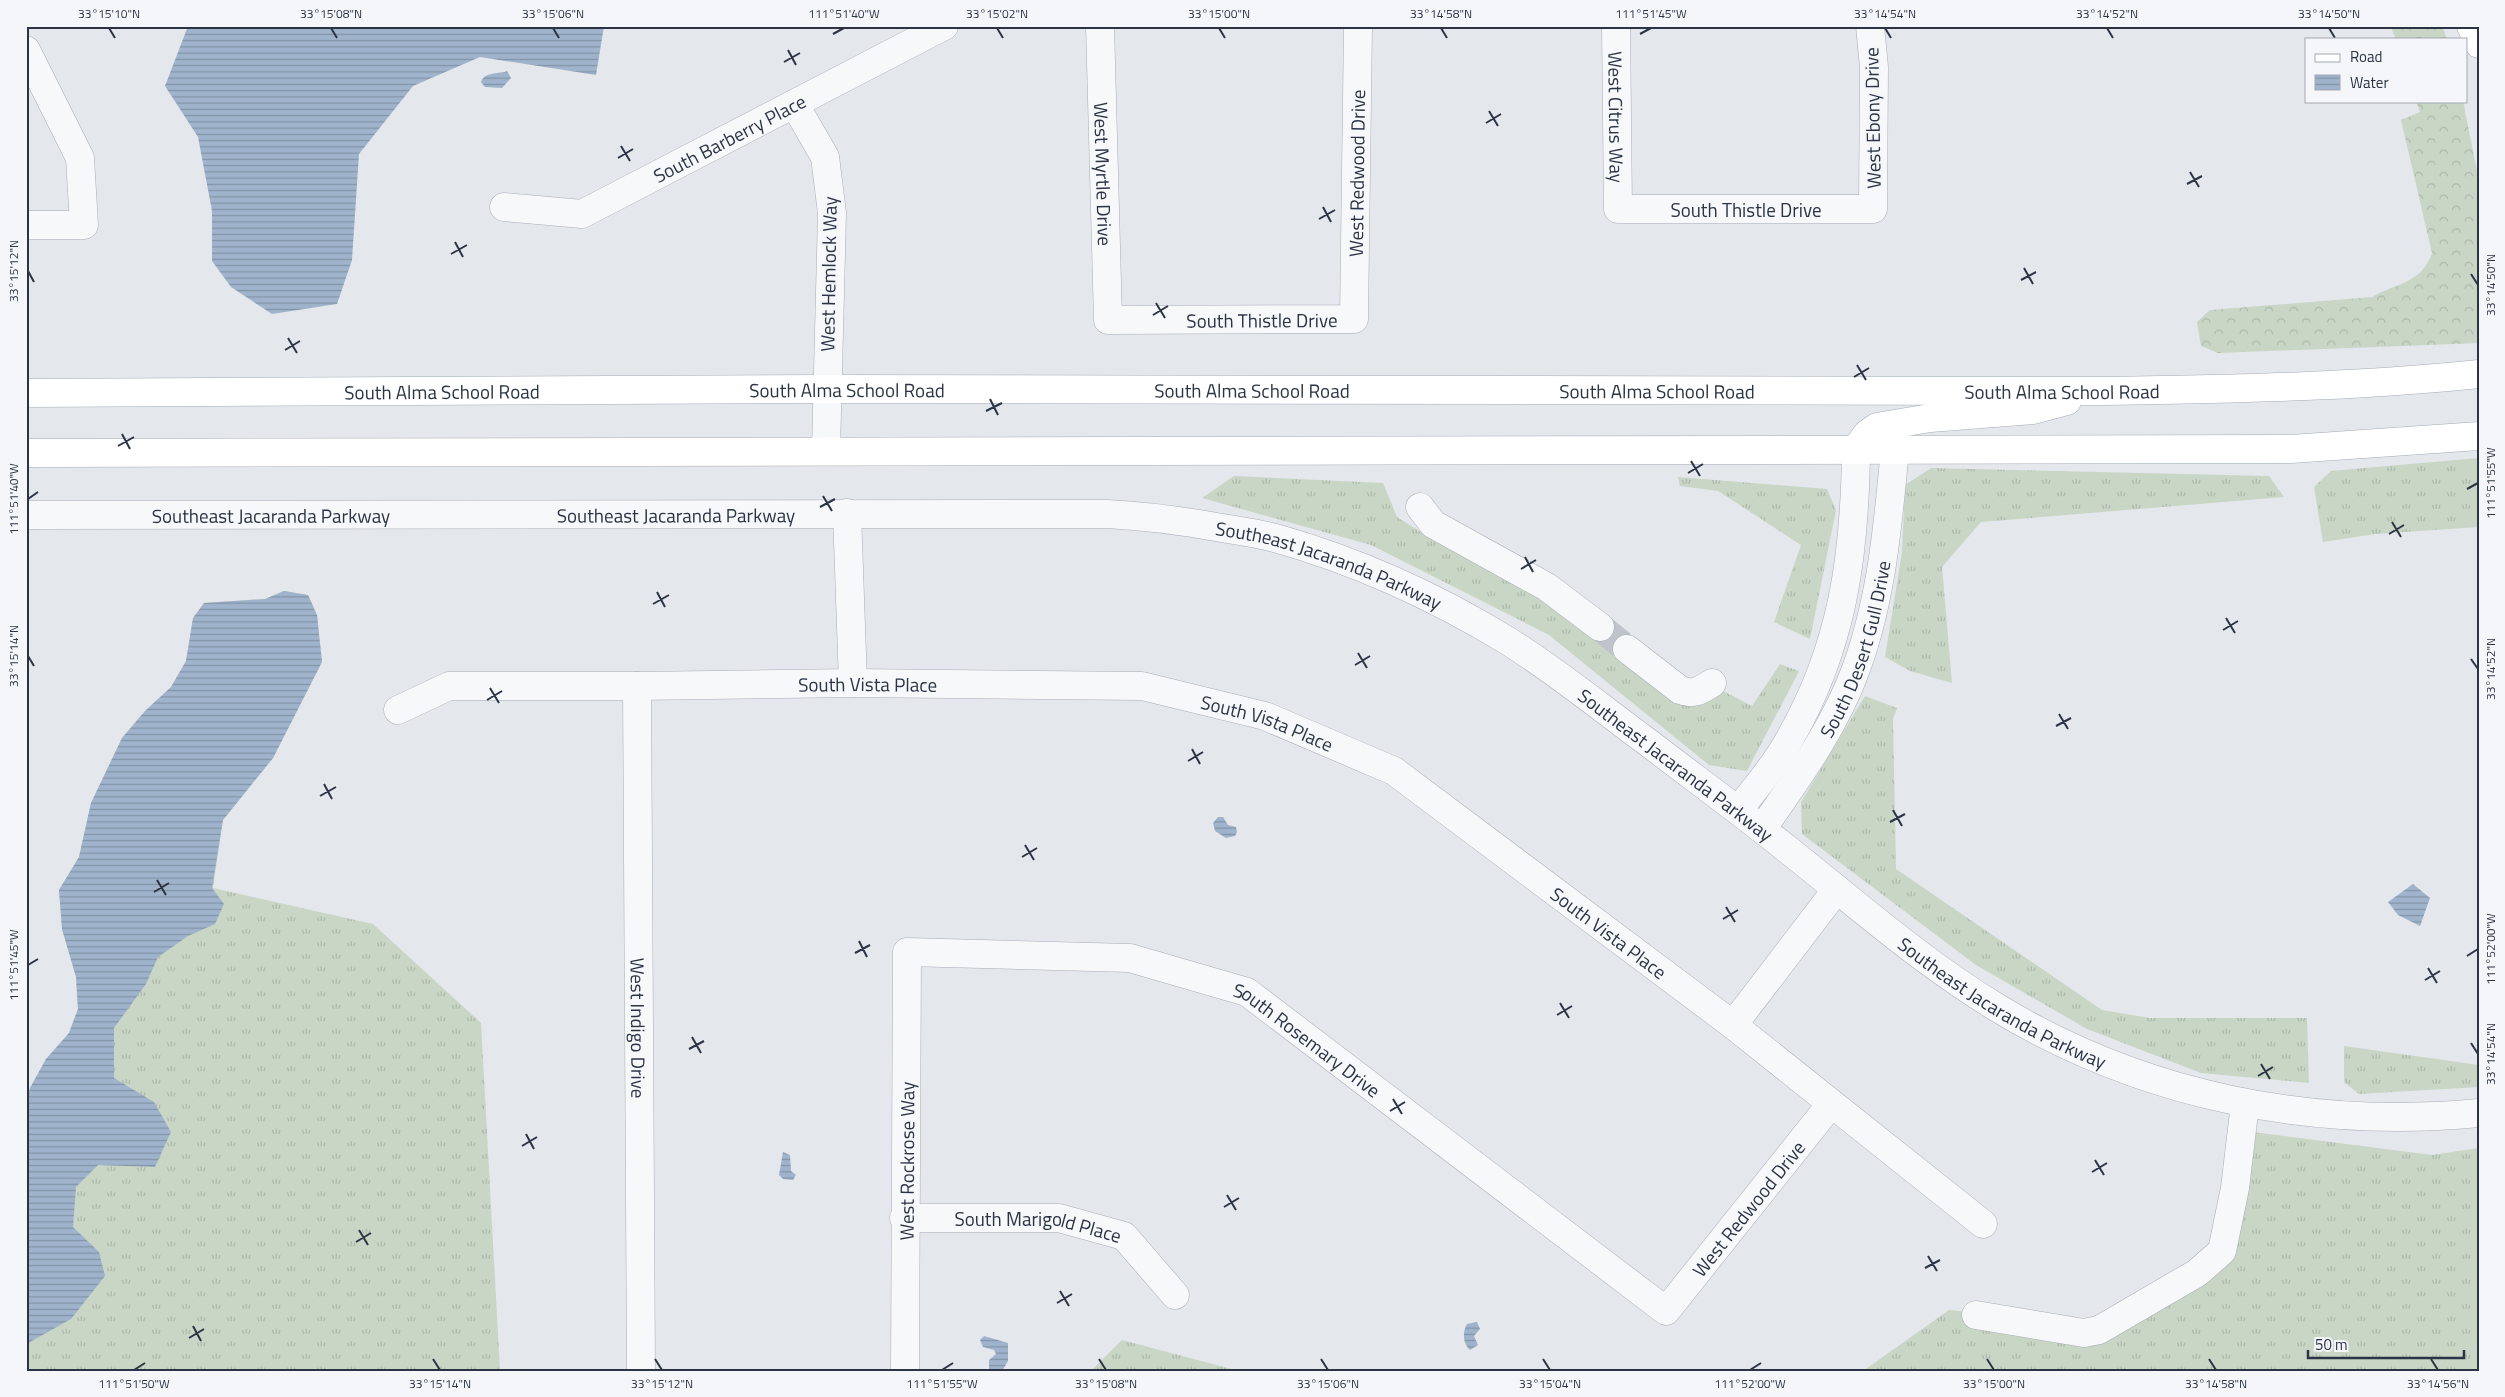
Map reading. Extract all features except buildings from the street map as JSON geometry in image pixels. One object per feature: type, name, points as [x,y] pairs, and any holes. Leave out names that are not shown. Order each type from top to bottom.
[{"type":"main road","points":[[2471,26],[2479,44]]},
{"type":"main road","name":"South Alma School Road","points":[[26,393],[826,389],[2263,389],[2479,374]]},
{"type":"main road","points":[[1856,449],[1866,434],[1878,427],[1930,418],[2033,410],[2105,390]]},
{"type":"main road","points":[[26,453],[2291,449],[2479,436]]},
{"type":"street","name":"South Barberry Place","points":[[504,207],[582,214],[944,26]]},
{"type":"street","name":"West Myrtle Drive","points":[[1100,26],[1108,320]]},
{"type":"street","name":"West Redwood Drive","points":[[1354,318],[1358,26]]},
{"type":"street","name":"West Citrus Way","points":[[1616,26],[1618,210]]},
{"type":"street","name":"West Ebony Drive","points":[[1870,26],[1874,67],[1873,209]]},
{"type":"street","points":[[26,50],[80,158],[84,225],[26,225]]},
{"type":"street","name":"West Hemlock Way","points":[[795,105],[825,157],[832,213],[826,389],[826,451]]},
{"type":"street","name":"South Thistle Drive","points":[[1618,210],[1873,209]]},
{"type":"street","name":"South Thistle Drive","points":[[1108,320],[1354,318]]},
{"type":"street","name":"South Desert Gull Drive","points":[[1738,810],[1767,774],[1788,741],[1814,692],[1828,658],[1843,603],[1851,554],[1855,504],[1856,449]]},
{"type":"street","name":"South Desert Gull Drive","points":[[1762,829],[1805,767],[1856,670],[1880,580],[1895,449]]},
{"type":"street","points":[[1420,507],[1433,524],[1547,587],[1600,628]]},
{"type":"street","points":[[847,513],[853,683]]},
{"type":"street","name":"Southeast Jacaranda Parkway","points":[[26,515],[847,513],[1141,516],[1271,536],[1317,550],[1421,594],[1510,642],[1562,678],[1738,810],[1948,976],[1998,1009],[2047,1035],[2096,1058],[2158,1082],[2245,1104],[2373,1116],[2479,1113]]},
{"type":"street","points":[[1627,649],[1680,690],[1690,694],[1712,683]]},
{"type":"street","name":"South Vista Place","points":[[398,710],[449,686],[853,683],[1142,686],[1265,716],[1394,771],[1733,1025],[1983,1224]]},
{"type":"street","name":"West Indigo Drive","points":[[637,686],[642,1371]]},
{"type":"street","points":[[1733,1025],[1837,889]]},
{"type":"street","name":"West Rockrose Way","points":[[905,1371],[904,1218],[907,952]]},
{"type":"street","name":"South Rosemary Drive","points":[[907,952],[1130,958],[1246,992],[1666,1311]]},
{"type":"street","name":"West Redwood Drive","points":[[1666,1311],[1831,1104]]},
{"type":"street","points":[[1976,1315],[2084,1333],[2099,1330],[2198,1273],[2222,1251],[2235,1188],[2245,1104]]},
{"type":"street","name":"South Marigold Place","points":[[904,1218],[1059,1218],[1124,1236],[1175,1295]]},
{"type":"green space","points":[[2390,26],[2442,26],[2447,38],[2396,38]]},
{"type":"green space","points":[[2416,102],[2463,102],[2479,181],[2479,343],[2218,353],[2201,346],[2197,322],[2210,310],[2372,297],[2408,281],[2422,271],[2432,253],[2401,120],[2420,112]]},
{"type":"green space","points":[[2479,458],[2479,527],[2375,534],[2323,542],[2314,487],[2331,471]]},
{"type":"green space","points":[[1931,468],[2269,476],[2284,497],[1981,522],[1942,567],[1952,683],[1910,671],[1885,657],[1902,552],[1905,485]]},
{"type":"green space","points":[[1234,476],[1383,483],[1397,517],[1419,531],[1542,596],[1679,701],[1717,688],[1752,706],[1780,664],[1799,671],[1747,771],[1709,765],[1549,635],[1371,545],[1202,498]]},
{"type":"green space","points":[[1678,477],[1827,489],[1836,510],[1810,639],[1774,622],[1801,545],[1718,491],[1680,486]]},
{"type":"green space","points":[[284,591],[308,595],[317,615],[322,662],[273,758],[223,820],[213,888],[373,924],[481,1023],[500,1371],[26,1371],[26,1104],[30,1088],[46,1059],[69,1033],[78,1009],[76,977],[62,929],[59,890],[79,857],[91,803],[122,738],[145,711],[171,687],[186,661],[193,618],[204,603],[265,599]]},
{"type":"green space","points":[[1865,696],[1897,708],[1893,719],[1896,869],[2102,1010],[2150,1018],[2307,1018],[2309,1083],[2201,1073],[2087,1029],[1976,965],[1802,834],[1801,802]]},
{"type":"green space","points":[[2344,1046],[2479,1065],[2479,1087],[2359,1094],[2344,1082]]},
{"type":"green space","points":[[2244,1131],[2432,1155],[2479,1148],[2479,1371],[1863,1371],[1949,1310],[2060,1321],[2101,1328],[2219,1249]]},
{"type":"green space","points":[[1122,1340],[1239,1371],[1091,1371]]},
{"type":"water","points":[[188,26],[604,26],[596,75],[480,57],[413,86],[359,154],[352,260],[337,304],[272,314],[231,287],[212,261],[212,211],[198,137],[165,86]]},
{"type":"water","points":[[507,71],[511,78],[502,88],[485,87],[481,82],[485,76]]},
{"type":"water","points":[[284,591],[308,595],[317,615],[322,662],[273,758],[223,820],[212,888],[224,904],[215,924],[188,936],[158,957],[146,984],[114,1028],[114,1078],[154,1102],[171,1132],[155,1167],[98,1165],[76,1187],[73,1227],[99,1252],[105,1276],[71,1319],[30,1342],[26,1347],[26,1104],[30,1088],[46,1059],[69,1033],[78,1009],[76,977],[62,929],[59,890],[79,857],[91,803],[122,738],[145,711],[171,687],[186,661],[193,618],[204,603],[265,599]]},
{"type":"water","points":[[1218,817],[1223,817],[1228,825],[1236,827],[1237,832],[1235,836],[1226,838],[1215,831],[1213,823]]},
{"type":"water","points":[[2413,884],[2430,898],[2420,926],[2398,915],[2388,902]]},
{"type":"water","points":[[783,1152],[790,1155],[791,1171],[796,1175],[793,1180],[783,1179],[779,1175]]},
{"type":"water","points":[[1477,1322],[1480,1329],[1474,1336],[1478,1345],[1470,1350],[1464,1338],[1464,1331],[1467,1324]]},
{"type":"water","points":[[984,1336],[1008,1343],[1008,1361],[1002,1371],[989,1371],[989,1360],[996,1354],[994,1350],[983,1347],[980,1340]]},
{"type":"tunnel","points":[[1600,627],[1627,649]]}]
